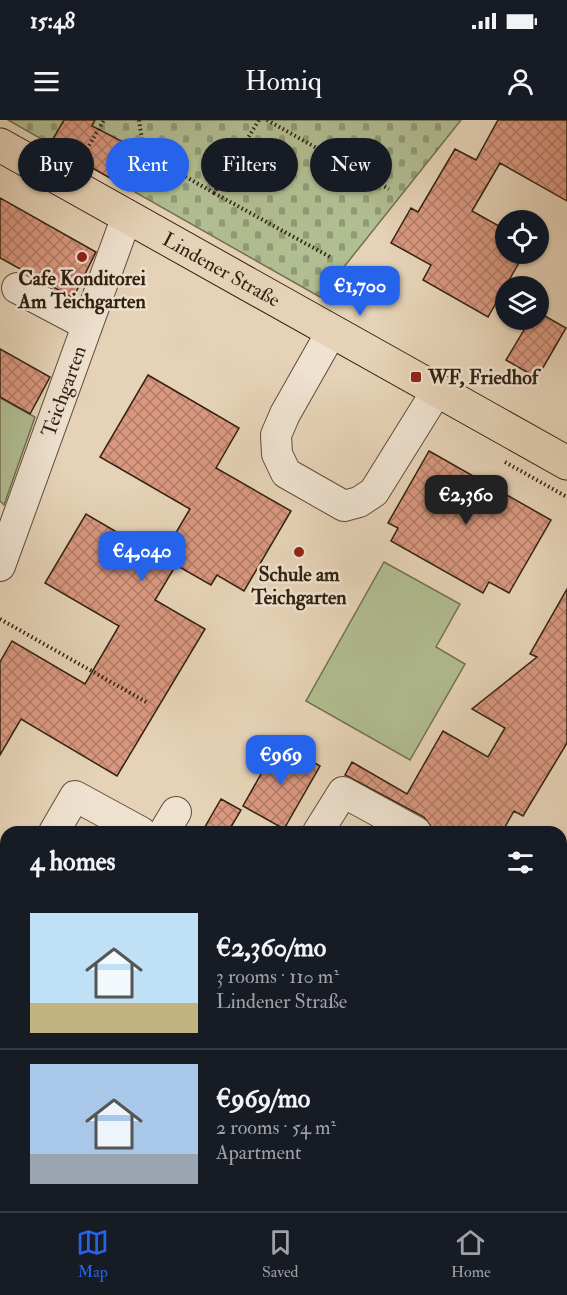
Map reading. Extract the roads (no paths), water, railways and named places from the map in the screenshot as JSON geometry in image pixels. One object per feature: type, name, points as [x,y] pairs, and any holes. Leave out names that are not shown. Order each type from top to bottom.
[{"type":"main road","name":"Lindener Straße","points":[[0,145],[567,463]]},
{"type":"street","name":"Teichgarten","points":[[0,566],[127,216]]},
{"type":"street","points":[[17,288],[87,325]]},
{"type":"street","points":[[332,331],[276,435],[278,454],[286,472],[344,506],[359,502],[374,492],[438,389]]},
{"type":"street","points":[[322,826],[343,792],[405,826]]},
{"type":"street","points":[[58,826],[75,796],[130,826]]},
{"type":"place","name":"Cafe Konditorei Am Teichgarten","points":[[82,257]]},
{"type":"place","name":"WF, Friedhof","points":[[416,377]]},
{"type":"place","name":"Schule am Teichgarten","points":[[299,552]]}]
